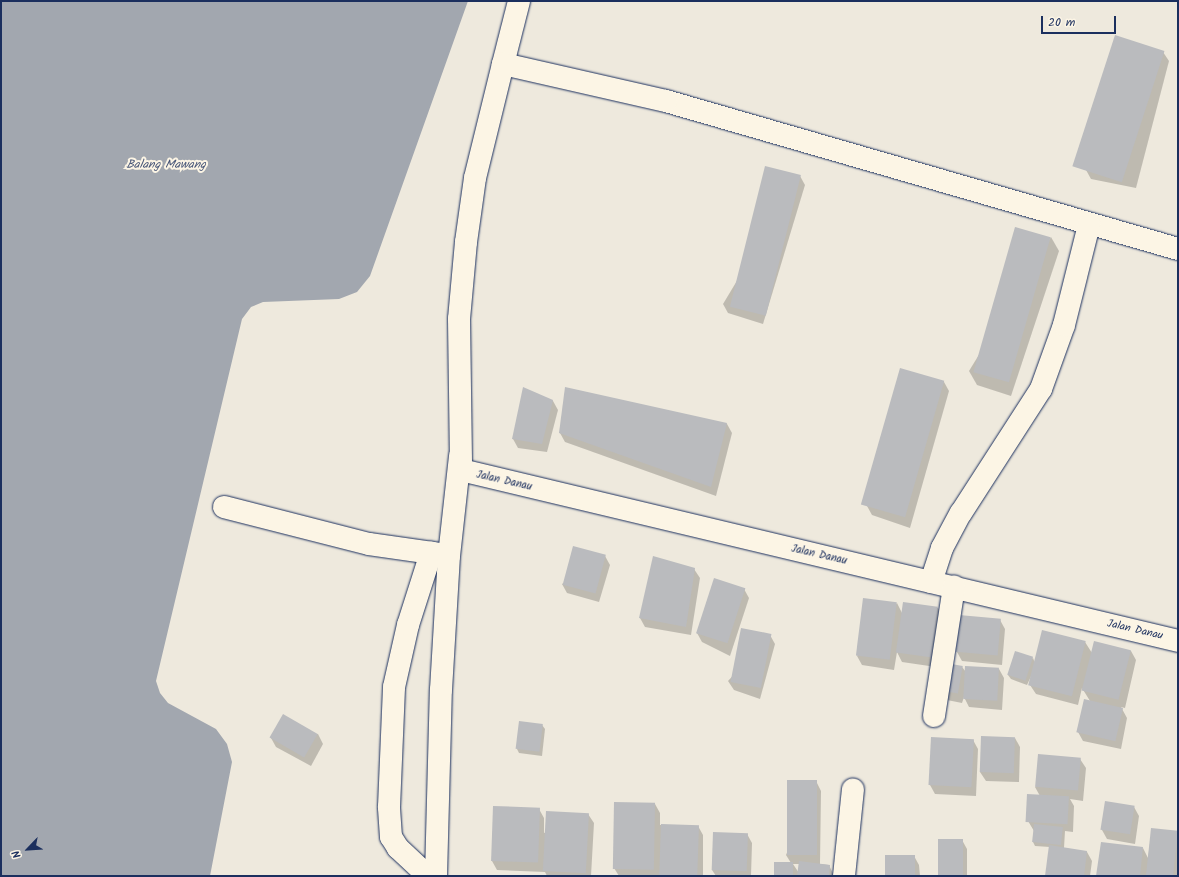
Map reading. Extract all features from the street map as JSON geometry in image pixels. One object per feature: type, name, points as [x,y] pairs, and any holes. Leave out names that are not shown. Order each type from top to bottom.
[{"type":"street","points":[[436,876],[440,690],[440,554],[461,448],[459,319],[464,257],[475,178],[519,1]]},
{"type":"street","points":[[503,64],[666,101],[1089,225],[1178,249]]},
{"type":"street","points":[[931,582],[942,548],[961,513],[1041,389],[1064,325],[1089,225]]},
{"type":"street","name":"Jalan Danau","points":[[461,448],[461,470],[1178,641]]},
{"type":"street","points":[[233,509],[369,544],[440,554]]},
{"type":"street","points":[[428,876],[398,848],[391,837],[389,807],[394,687],[408,625],[440,554]]},
{"type":"street","points":[[934,716],[954,587]]},
{"type":"street","points":[[844,876],[853,789]]},
{"type":"water","name":"Balang Mawang","points":[[1,1],[468,1],[370,276],[357,292],[339,299],[263,302],[251,307],[242,319],[156,681],[160,693],[168,703],[216,729],[227,744],[232,762],[210,876],[1,876]]},
{"type":"building","points":[[1115,35],[1164,51],[1122,182],[1072,166]]},
{"type":"building","points":[[765,166],[801,175],[766,316],[730,307]]},
{"type":"building","points":[[1015,227],[1051,237],[1009,382],[973,372]]},
{"type":"building","points":[[900,368],[944,381],[905,517],[861,504]]},
{"type":"building","points":[[523,387],[553,400],[542,444],[512,439]]},
{"type":"building","points":[[565,387],[727,423],[711,487],[559,433]]},
{"type":"building","points":[[573,546],[606,555],[595,593],[563,585]]},
{"type":"building","points":[[653,556],[695,568],[686,627],[639,618]]},
{"type":"building","points":[[714,578],[745,588],[727,643],[696,633]]},
{"type":"building","points":[[863,598],[897,602],[890,660],[856,656]]},
{"type":"building","points":[[903,602],[938,607],[931,657],[896,653]]},
{"type":"building","points":[[959,615],[1001,619],[998,656],[956,652]]},
{"type":"building","points":[[741,628],[771,634],[761,688],[731,682]]},
{"type":"building","points":[[1042,630],[1086,641],[1072,696],[1028,685]]},
{"type":"building","points":[[1094,641],[1131,650],[1119,700],[1082,690]]},
{"type":"building","points":[[1015,651],[1033,657],[1025,681],[1007,675]]},
{"type":"building","points":[[946,663],[963,666],[958,694],[941,691]]},
{"type":"building","points":[[965,666],[999,668],[997,701],[963,699]]},
{"type":"building","points":[[1084,699],[1123,708],[1115,741],[1076,732]]},
{"type":"building","points":[[283,714],[318,734],[304,757],[270,737]]},
{"type":"building","points":[[519,721],[543,724],[539,752],[516,749]]},
{"type":"building","points":[[981,736],[1015,737],[1014,773],[980,772]]},
{"type":"building","points":[[931,737],[974,739],[971,787],[928,785]]},
{"type":"building","points":[[1038,754],[1081,758],[1078,791],[1035,787]]},
{"type":"building","points":[[787,780],[817,780],[817,855],[787,855]]},
{"type":"building","points":[[1027,794],[1069,796],[1067,824],[1026,822]]},
{"type":"building","points":[[1105,801],[1135,806],[1130,834],[1100,830]]},
{"type":"building","points":[[614,802],[655,803],[654,870],[613,869]]},
{"type":"building","points":[[493,806],[540,808],[538,863],[491,861]]},
{"type":"building","points":[[546,811],[589,813],[586,873],[543,871]]},
{"type":"building","points":[[661,824],[699,825],[697,876],[659,876]]},
{"type":"building","points":[[1034,824],[1063,827],[1061,845],[1032,842]]},
{"type":"building","points":[[1151,828],[1178,831],[1173,876],[1146,876]]},
{"type":"building","points":[[713,832],[748,833],[747,871],[712,870]]},
{"type":"building","points":[[938,839],[963,839],[963,876],[938,876]]},
{"type":"building","points":[[1101,842],[1143,847],[1140,876],[1096,876]]},
{"type":"building","points":[[1049,845],[1087,851],[1084,876],[1045,876]]},
{"type":"building","points":[[885,855],[915,855],[915,876],[885,876]]},
{"type":"building","points":[[799,861],[830,865],[829,876],[797,876]]},
{"type":"building","points":[[774,862],[793,862],[793,876],[774,876]]}]
